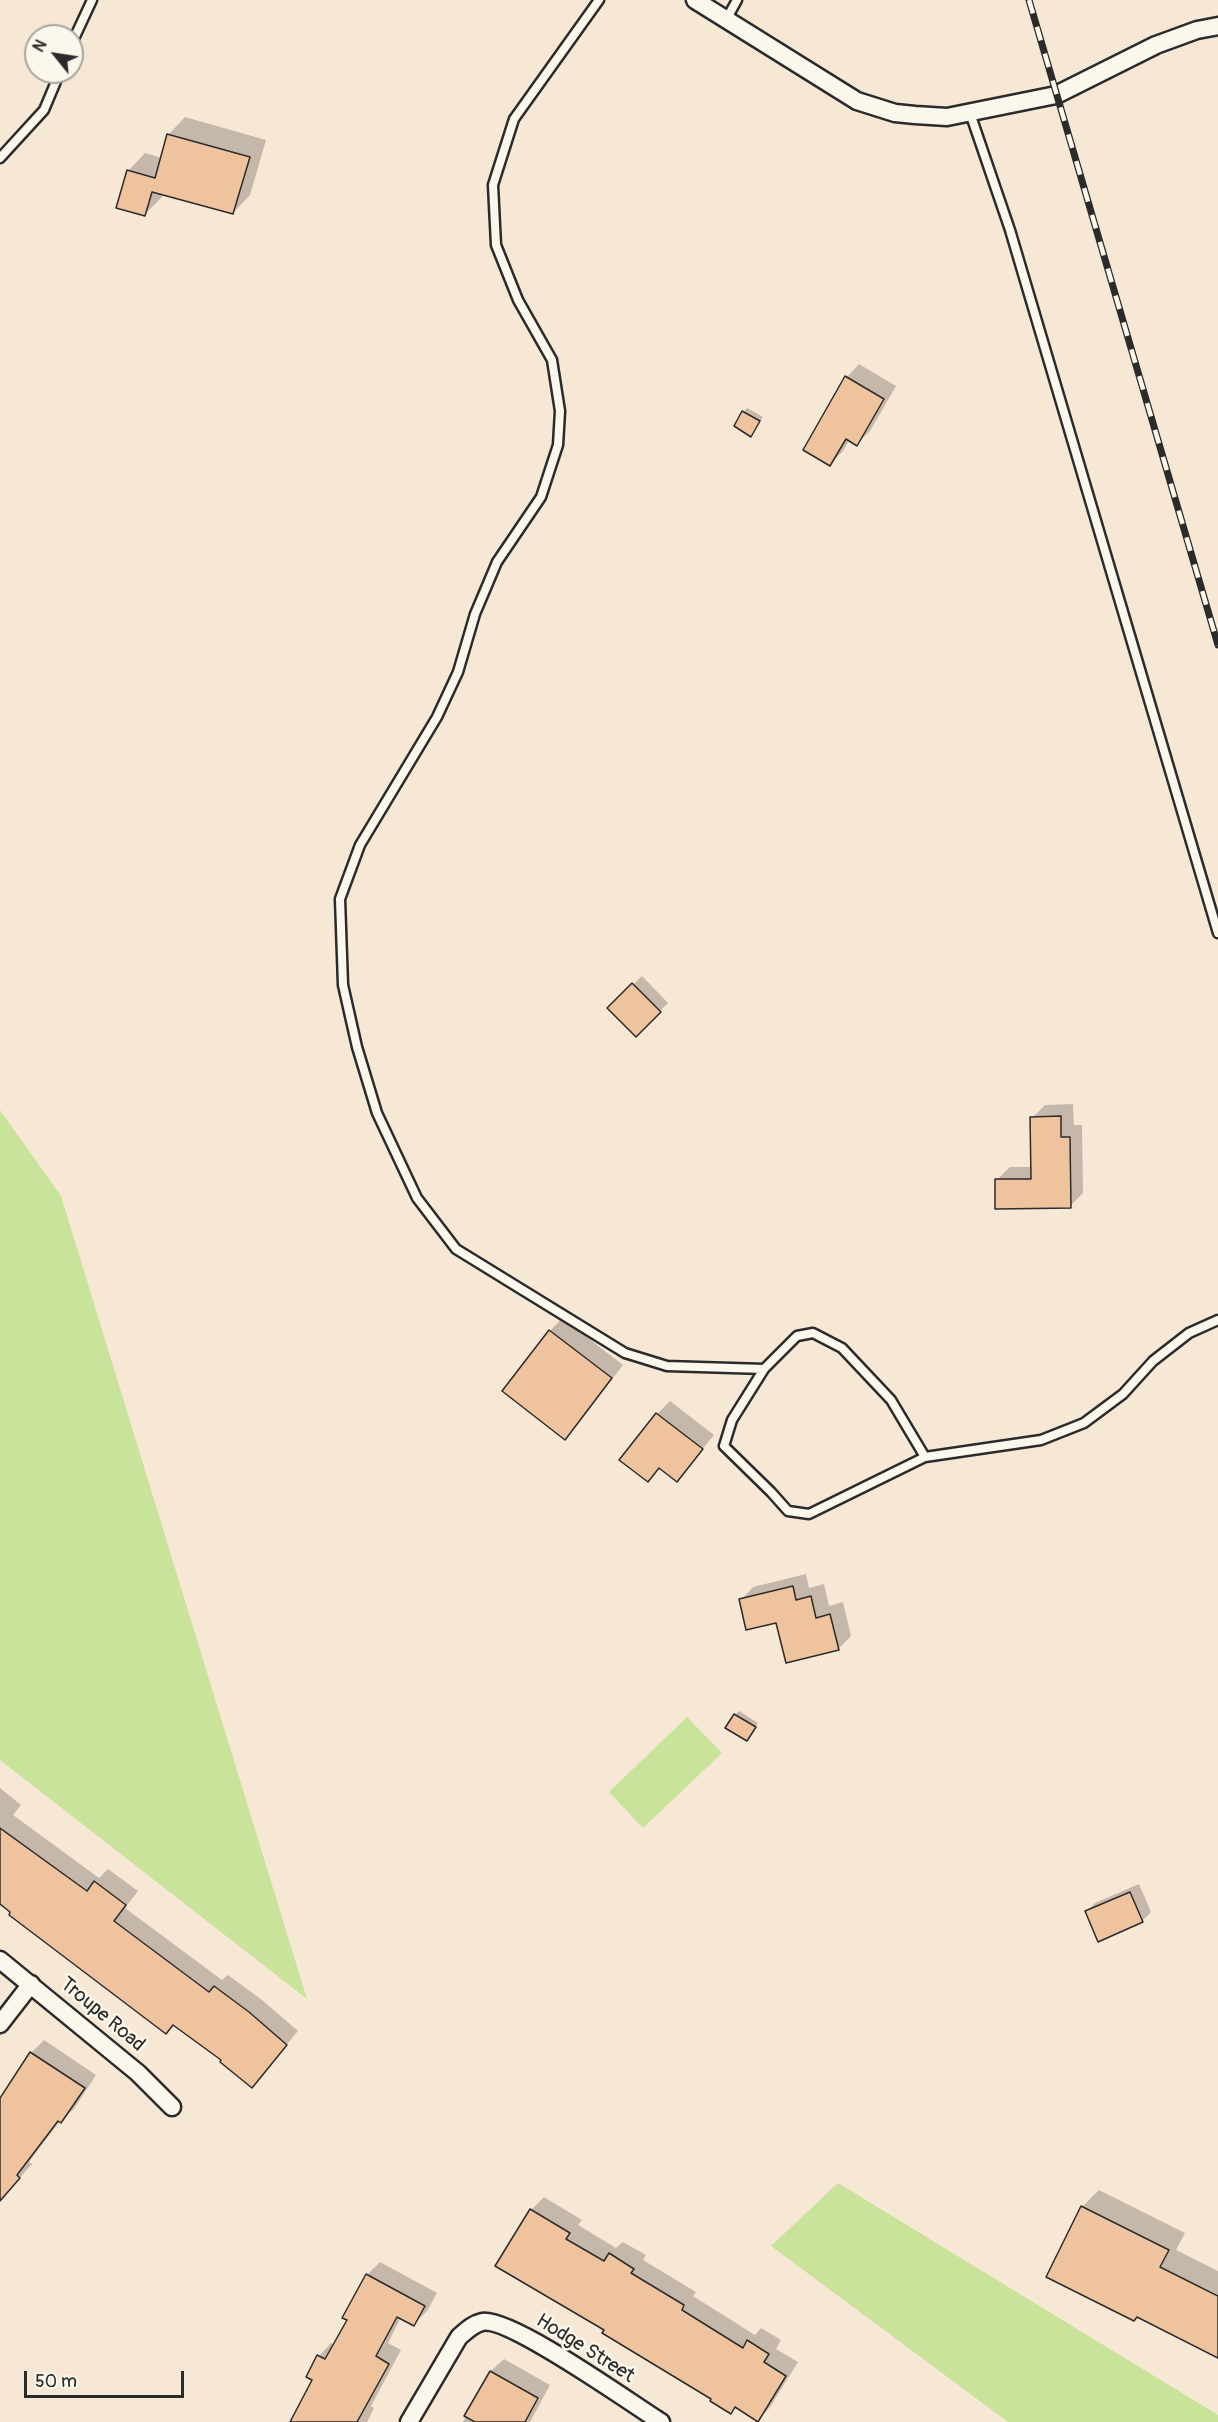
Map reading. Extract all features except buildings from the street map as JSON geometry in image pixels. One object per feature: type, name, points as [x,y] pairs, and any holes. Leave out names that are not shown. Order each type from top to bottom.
[{"type":"street","points":[[695,0],[834,88],[875,108],[915,116],[947,117],[1056,95],[1156,45],[1197,30],[1218,26]]},
{"type":"street","name":"Troupe Road","points":[[0,1960],[138,2073],[172,2107]]},
{"type":"street","points":[[0,2024],[32,1984]]},
{"type":"street","name":"Hodge Street","points":[[410,2422],[459,2337],[469,2328],[483,2321],[498,2323],[527,2336],[661,2422]]},
{"type":"lane","points":[[81,24],[92,0]]},
{"type":"lane","points":[[599,0],[514,119],[493,185],[496,245],[518,300],[552,360],[560,411],[558,445],[541,497],[497,562],[475,614],[458,672],[437,717],[360,845],[340,898],[343,985],[357,1047],[378,1113],[417,1198],[456,1249],[625,1353],[667,1366],[764,1369]]},
{"type":"lane","points":[[726,20],[737,0]]},
{"type":"lane","points":[[0,158],[44,110],[55,84]]},
{"type":"lane","points":[[970,113],[1010,230],[1218,933]]},
{"type":"lane","points":[[925,1457],[891,1400],[842,1348],[813,1333],[797,1336],[764,1369],[732,1420],[724,1446],[788,1511],[809,1514],[925,1457],[1041,1440],[1084,1423],[1123,1394],[1153,1361],[1189,1333],[1218,1320]]},
{"type":"green space","points":[[0,1110],[61,1196],[307,1999],[0,1760]]},
{"type":"green space","points":[[687,1717],[722,1753],[643,1828],[609,1792]]},
{"type":"green space","points":[[838,2183],[1218,2415],[1218,2422],[1008,2422],[771,2246]]},
{"type":"railway","points":[[1029,0],[1218,645]]}]
